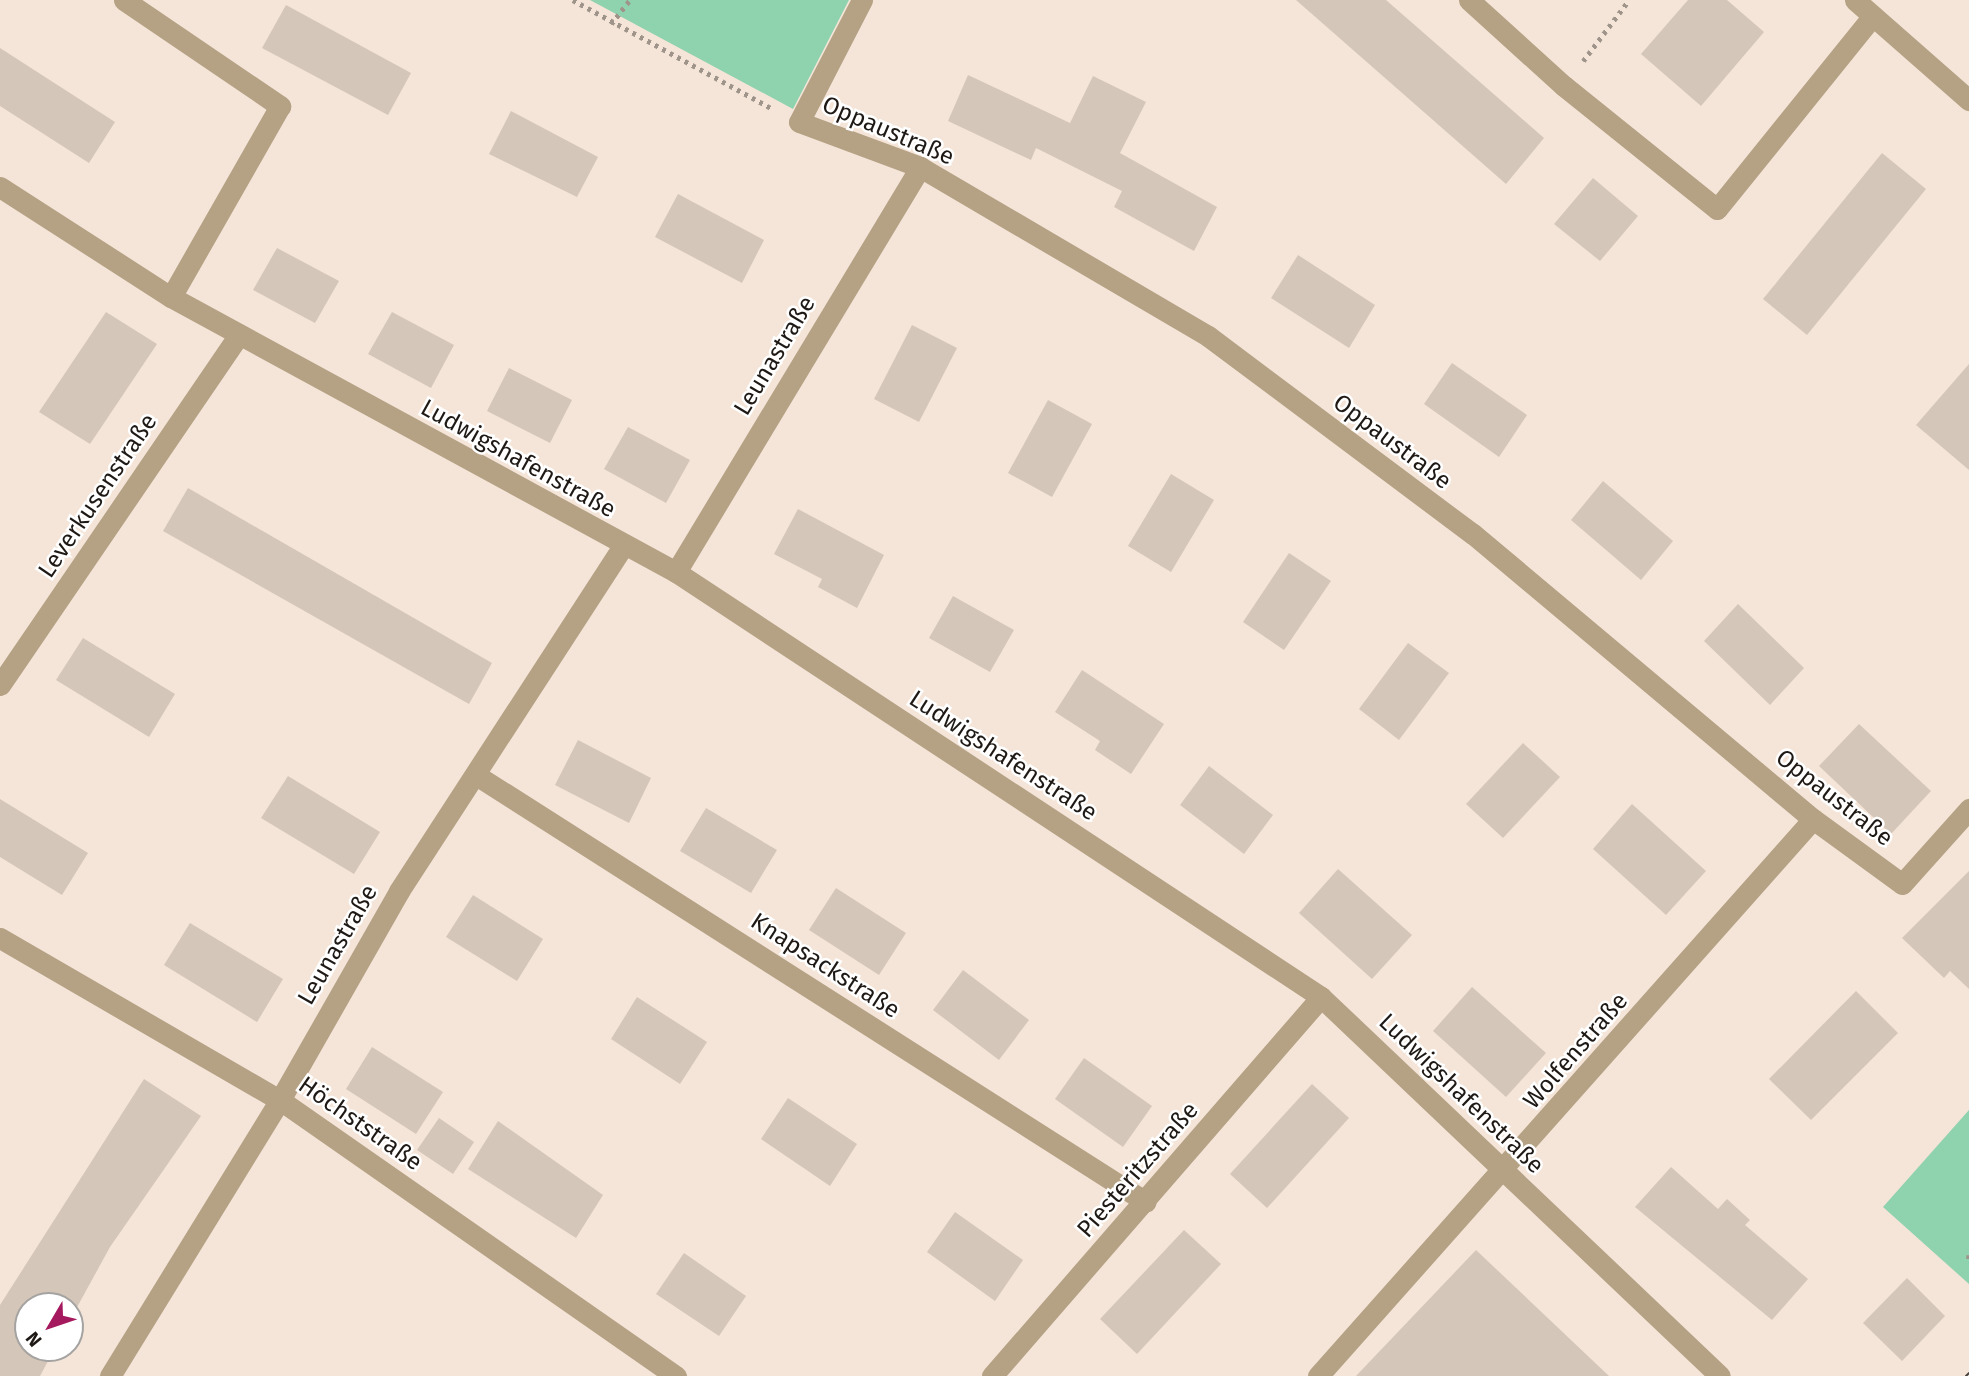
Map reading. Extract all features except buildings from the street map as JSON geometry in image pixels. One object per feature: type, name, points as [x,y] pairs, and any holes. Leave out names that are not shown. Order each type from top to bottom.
[{"type":"street","points":[[124,0],[280,106],[171,297]]},
{"type":"street","points":[[799,122],[862,0]]},
{"type":"street","points":[[1469,0],[1564,86],[1717,209],[1873,16]]},
{"type":"street","points":[[1855,0],[1969,100]]},
{"type":"street","name":"Oppaustraße","points":[[799,122],[920,167],[1208,336],[1473,534],[1813,819],[1902,884],[1969,809]]},
{"type":"street","name":"Leunastraße","points":[[676,572],[920,167]]},
{"type":"street","name":"Ludwigshafenstraße","points":[[0,187],[171,297],[623,546],[676,572],[1321,997],[1720,1376]]},
{"type":"street","name":"Leverkusenstraße","points":[[0,685],[239,335]]},
{"type":"street","name":"Leunastraße","points":[[110,1376],[280,1100],[399,891],[623,546]]},
{"type":"street","name":"Knapsackstraße","points":[[476,775],[1146,1202]]},
{"type":"street","name":"Wolfenstraße","points":[[1318,1376],[1504,1173],[1813,819]]},
{"type":"street","name":"Höchststraße","points":[[0,937],[280,1100],[676,1376]]},
{"type":"street","name":"Piesteritzstraße","points":[[992,1376],[1146,1202],[1321,997]]},
{"type":"path","points":[[573,0],[611,24],[799,122]]},
{"type":"path","points":[[611,24],[630,0]]},
{"type":"path","points":[[1564,86],[1629,0]]},
{"type":"path","points":[[1969,1255],[1969,1261]]},
{"type":"green space","points":[[590,0],[849,0],[793,109]]},
{"type":"green space","points":[[1969,1110],[1969,1284],[1883,1207]]},
{"type":"tram line","points":[[1966,1376],[1969,1373]]}]
